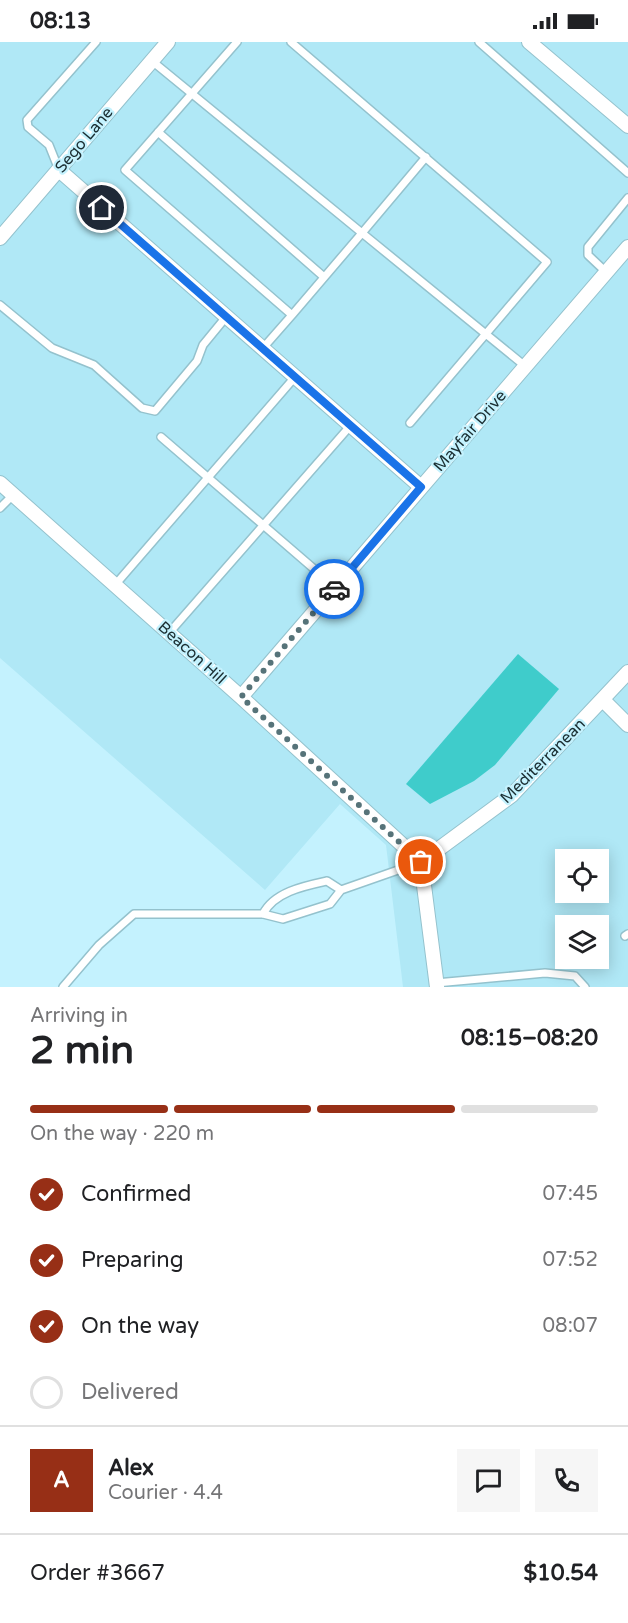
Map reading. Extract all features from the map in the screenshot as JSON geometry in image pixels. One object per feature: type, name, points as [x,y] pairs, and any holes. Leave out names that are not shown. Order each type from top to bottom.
[{"type":"street","name":"Sego Lane","points":[[0,238],[168,42]]},
{"type":"street","points":[[529,42],[628,126]]},
{"type":"street","points":[[59,170],[421,487]]},
{"type":"street","name":"Mayfair Drive","points":[[241,697],[628,247]]},
{"type":"street","name":"Beacon Hill","points":[[0,483],[170,633],[421,862]]},
{"type":"street","name":"Mediterranean","points":[[421,862],[512,795],[628,672]]},
{"type":"street","points":[[603,700],[628,725]]},
{"type":"street","points":[[421,862],[436,985]]},
{"type":"lane","points":[[59,170],[49,144],[28,128],[27,120],[96,42]]},
{"type":"lane","points":[[237,42],[125,170],[292,315]]},
{"type":"lane","points":[[291,42],[548,262],[410,423]]},
{"type":"lane","points":[[482,43],[628,173]]},
{"type":"lane","points":[[152,61],[525,366]]},
{"type":"lane","points":[[158,132],[324,277]]},
{"type":"lane","points":[[263,348],[426,157]]},
{"type":"lane","points":[[606,272],[588,255],[588,247],[628,198]]},
{"type":"lane","points":[[0,305],[52,348],[94,365],[142,408],[155,411],[197,361],[203,345],[226,317]]},
{"type":"lane","points":[[115,585],[295,377]]},
{"type":"lane","points":[[170,633],[351,425]]},
{"type":"lane","points":[[161,437],[335,587]]},
{"type":"lane","points":[[0,508],[13,495]]},
{"type":"lane","points":[[63,987],[99,945],[134,914],[263,914],[283,919],[330,904],[341,890],[421,862]]},
{"type":"lane","points":[[263,914],[269,903],[303,886],[327,881],[341,890]]},
{"type":"lane","points":[[436,985],[544,973],[575,976],[585,987]]},
{"type":"shaded area","points":[[0,42],[628,42],[628,987],[403,987],[386,845],[340,804],[265,890],[0,658]]},
{"type":"building","points":[[518,654],[559,689],[495,765],[474,781],[430,804],[406,784]]},
{"type":"way so far","points":[[334,589],[241,697],[421,862]]},
{"type":"route","points":[[102,208],[421,487],[334,589]]}]
